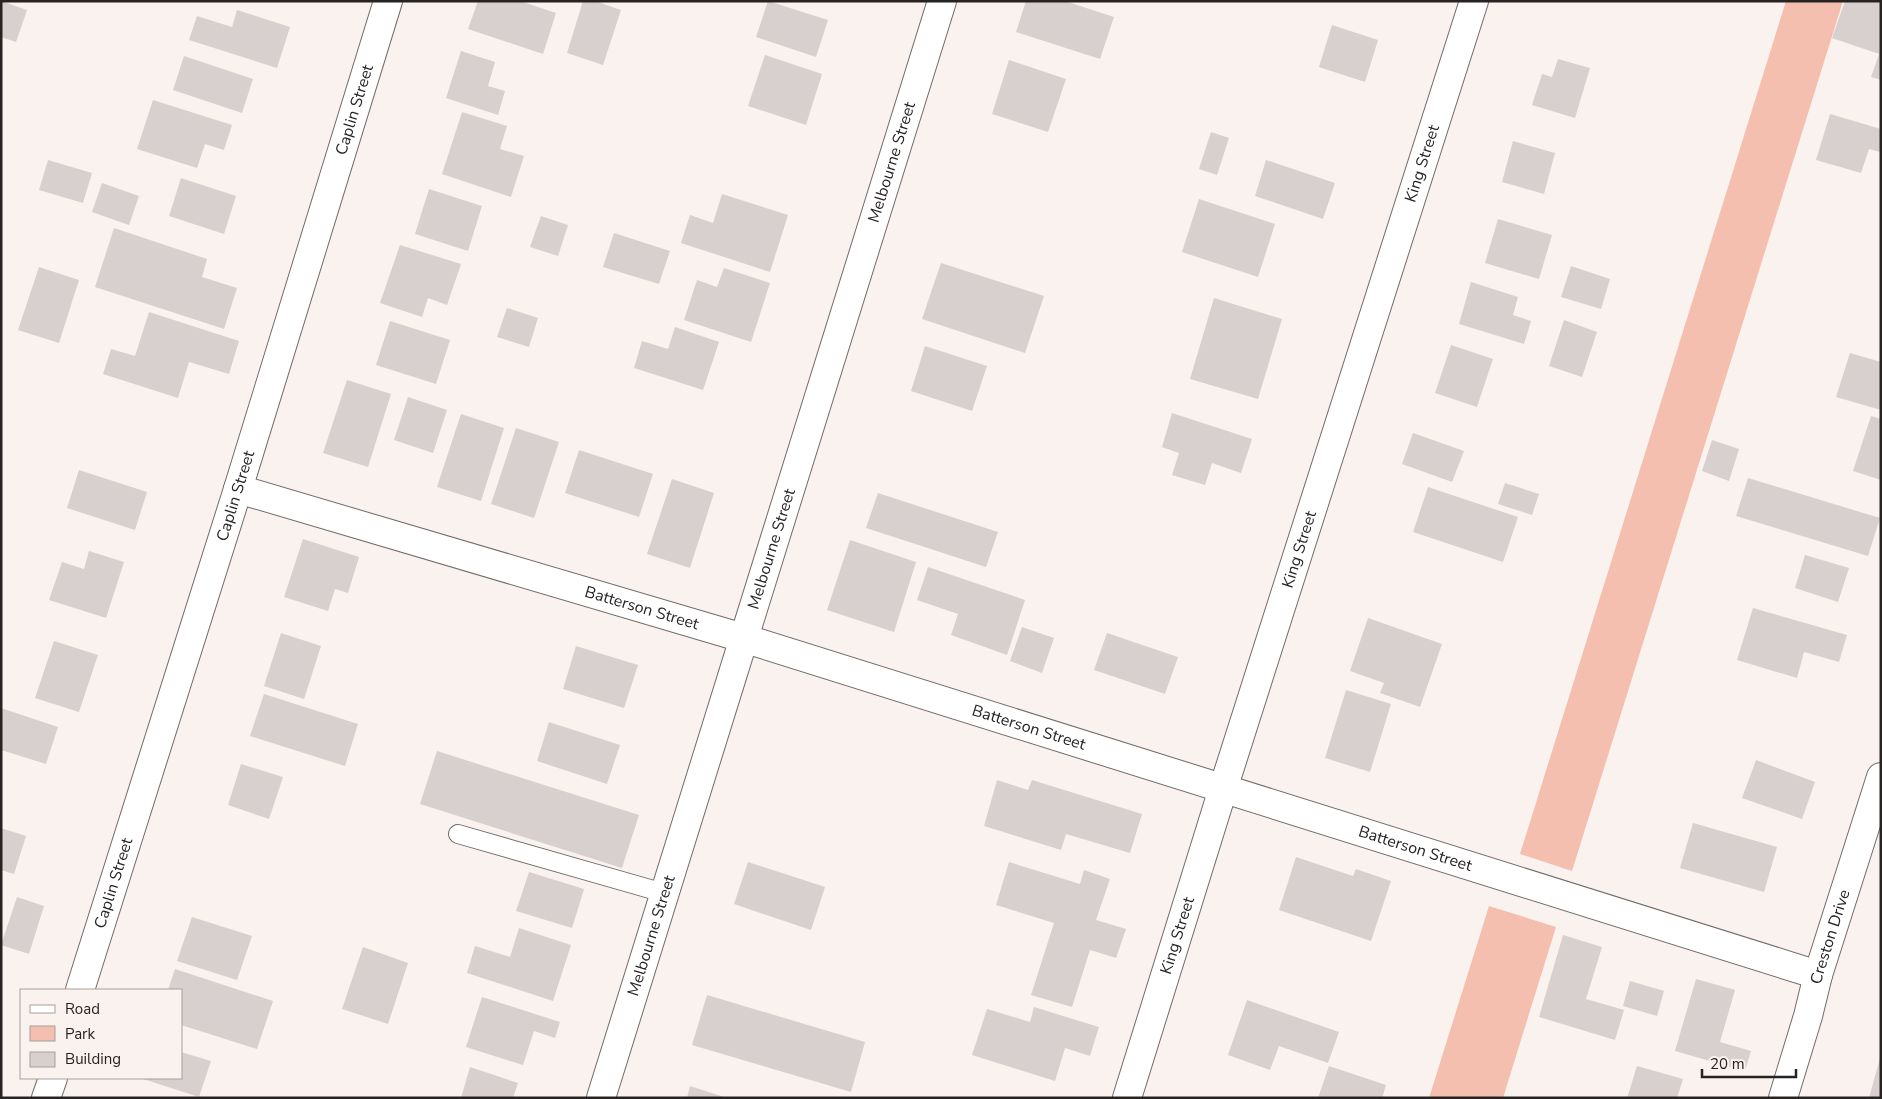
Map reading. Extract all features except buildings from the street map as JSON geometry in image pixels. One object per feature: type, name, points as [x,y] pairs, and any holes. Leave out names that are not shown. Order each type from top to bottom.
[{"type":"street","name":"Caplin Street","points":[[80,989],[238,489],[388,1]]},
{"type":"street","name":"Melbourne Street","points":[[601,1098],[942,1]]},
{"type":"street","name":"King Street","points":[[1127,1098],[1223,788],[1474,1]]},
{"type":"street","name":"Batterson Street","points":[[238,489],[743,638],[1818,975]]},
{"type":"street","name":"Creston Drive","points":[[1783,1098],[1808,1016],[1818,975],[1881,777]]},
{"type":"street","points":[[46,1098],[53,1079]]},
{"type":"lane","points":[[458,834],[664,893]]},
{"type":"green space","points":[[1786,1],[1843,1],[1572,871],[1520,854]]},
{"type":"green space","points":[[1489,906],[1556,927],[1503,1098],[1429,1098]]}]
